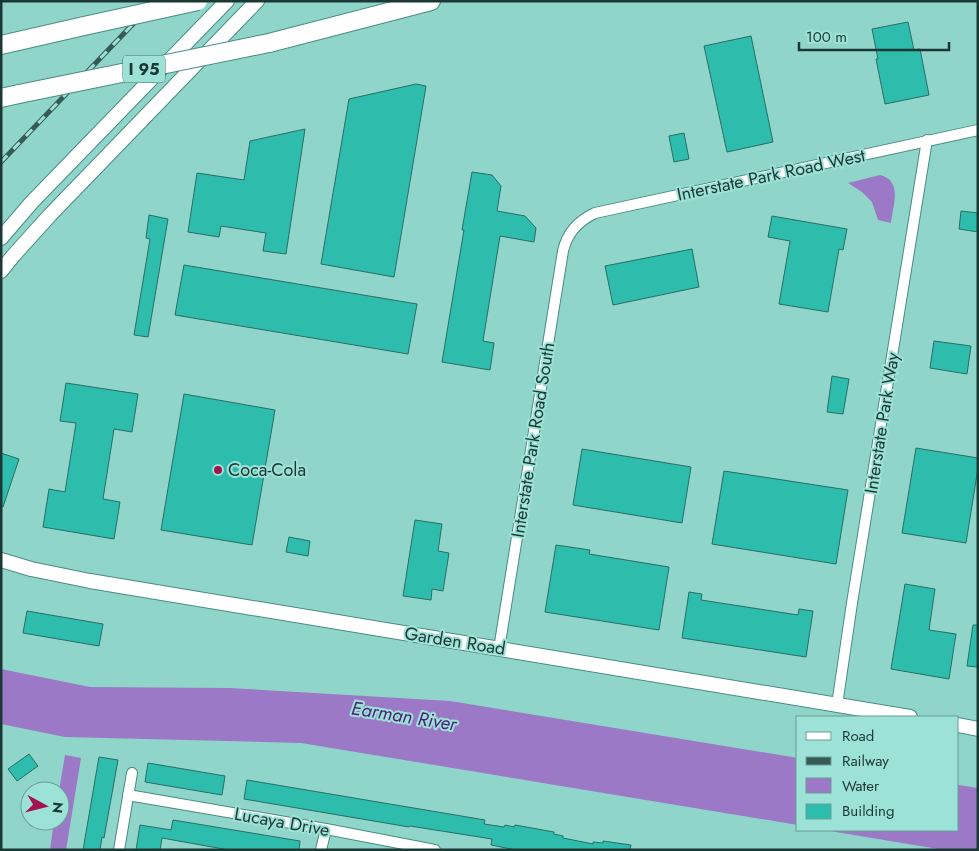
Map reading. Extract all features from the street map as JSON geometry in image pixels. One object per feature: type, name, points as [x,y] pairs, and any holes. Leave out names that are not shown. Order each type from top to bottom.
[{"type":"highway","points":[[1,45],[198,1]]},
{"type":"highway","name":"I 95","points":[[1,98],[269,43],[431,1]]},
{"type":"street","points":[[1,238],[227,1]]},
{"type":"street","points":[[1,271],[56,209],[257,1]]},
{"type":"street","name":"Interstate Park Road West","points":[[570,232],[581,221],[595,213],[978,130]]},
{"type":"street","name":"Interstate Park Way","points":[[837,705],[927,140]]},
{"type":"street","name":"Interstate Park Road South","points":[[499,649],[564,244],[570,232]]},
{"type":"street","name":"Garden Road","points":[[1,560],[31,569],[99,582],[904,716]]},
{"type":"street","points":[[959,725],[978,728]]},
{"type":"street","points":[[119,850],[132,773]]},
{"type":"street","name":"Lucaya Drive","points":[[128,795],[435,850]]},
{"type":"street","points":[[321,850],[326,829]]},
{"type":"water","points":[[880,175],[892,182],[894,188],[895,195],[891,223],[878,220],[872,202],[862,192],[848,183]]},
{"type":"water","name":"Earman River","points":[[1,669],[90,687],[229,688],[450,701],[796,758],[796,825],[301,743],[65,737],[1,724]]},
{"type":"water","points":[[65,755],[81,758],[70,825],[70,781],[61,781]]},
{"type":"water","points":[[959,785],[978,788],[978,850],[944,850],[830,831],[959,831]]},
{"type":"water","points":[[53,831],[69,831],[66,850],[50,850]]},
{"type":"building","points":[[908,22],[914,50],[920,49],[929,95],[885,104],[872,29]]},
{"type":"building","points":[[751,36],[773,142],[727,152],[704,46]]},
{"type":"building","points":[[416,84],[426,86],[394,277],[321,264],[349,99]]},
{"type":"building","points":[[305,129],[286,254],[263,251],[266,233],[221,226],[219,237],[188,232],[197,173],[244,180],[250,141]]},
{"type":"building","points":[[684,133],[689,159],[674,162],[669,136]]},
{"type":"building","points":[[472,172],[492,175],[501,186],[497,211],[525,216],[536,228],[534,242],[500,236],[483,341],[494,343],[490,370],[442,362]]},
{"type":"building","points":[[961,211],[978,213],[978,232],[959,229]]},
{"type":"building","points":[[149,215],[168,219],[148,337],[134,335],[150,239],[146,238]]},
{"type":"building","points":[[772,216],[847,229],[843,250],[839,249],[828,312],[779,304],[790,241],[768,237]]},
{"type":"building","points":[[692,249],[699,287],[613,305],[605,266]]},
{"type":"building","points":[[184,265],[417,304],[408,354],[175,315]]},
{"type":"building","points":[[934,341],[971,346],[967,374],[930,368]]},
{"type":"building","points":[[832,376],[849,379],[843,414],[827,412]]},
{"type":"building","points":[[66,383],[138,394],[132,432],[114,429],[103,499],[120,502],[114,539],[43,527],[49,489],[65,492],[76,423],[60,421]]},
{"type":"building","name":"Coca-Cola","points":[[184,394],[275,410],[252,545],[161,530]]},
{"type":"building","points":[[916,448],[978,458],[966,543],[902,533]]},
{"type":"building","points":[[582,449],[691,467],[682,523],[573,505]]},
{"type":"building","points":[[1,453],[19,459],[3,507],[1,506]]},
{"type":"building","points":[[724,471],[848,490],[836,564],[712,544]]},
{"type":"building","points":[[415,520],[442,524],[438,551],[449,553],[443,591],[432,589],[431,600],[403,596]]},
{"type":"building","points":[[289,537],[310,541],[308,556],[286,552]]},
{"type":"building","points":[[556,545],[590,550],[589,554],[669,567],[659,630],[545,612]]},
{"type":"building","points":[[905,584],[935,589],[929,630],[956,634],[949,679],[891,669]]},
{"type":"building","points":[[689,592],[702,594],[701,600],[798,615],[799,609],[813,611],[806,657],[682,638]]},
{"type":"building","points":[[27,611],[103,624],[99,646],[23,633]]},
{"type":"building","points":[[973,625],[978,625],[978,667],[967,666]]},
{"type":"building","points":[[29,754],[38,766],[17,781],[8,769]]},
{"type":"building","points":[[99,757],[118,760],[104,838],[102,837],[100,850],[83,850]]},
{"type":"building","points":[[148,763],[225,776],[222,795],[145,782]]},
{"type":"building","points":[[247,780],[485,820],[484,824],[504,827],[505,825],[514,827],[515,825],[554,832],[554,834],[563,836],[563,838],[593,844],[593,842],[603,843],[603,841],[631,845],[630,850],[516,850],[491,845],[492,839],[244,799]]},
{"type":"building","points":[[173,820],[300,841],[299,850],[229,850],[162,838],[160,850],[136,850],[140,825],[171,830]]},
{"type":"railway","points":[[1,162],[155,1]]},
{"type":"place","name":"Coca-Cola","points":[[218,470]]}]
